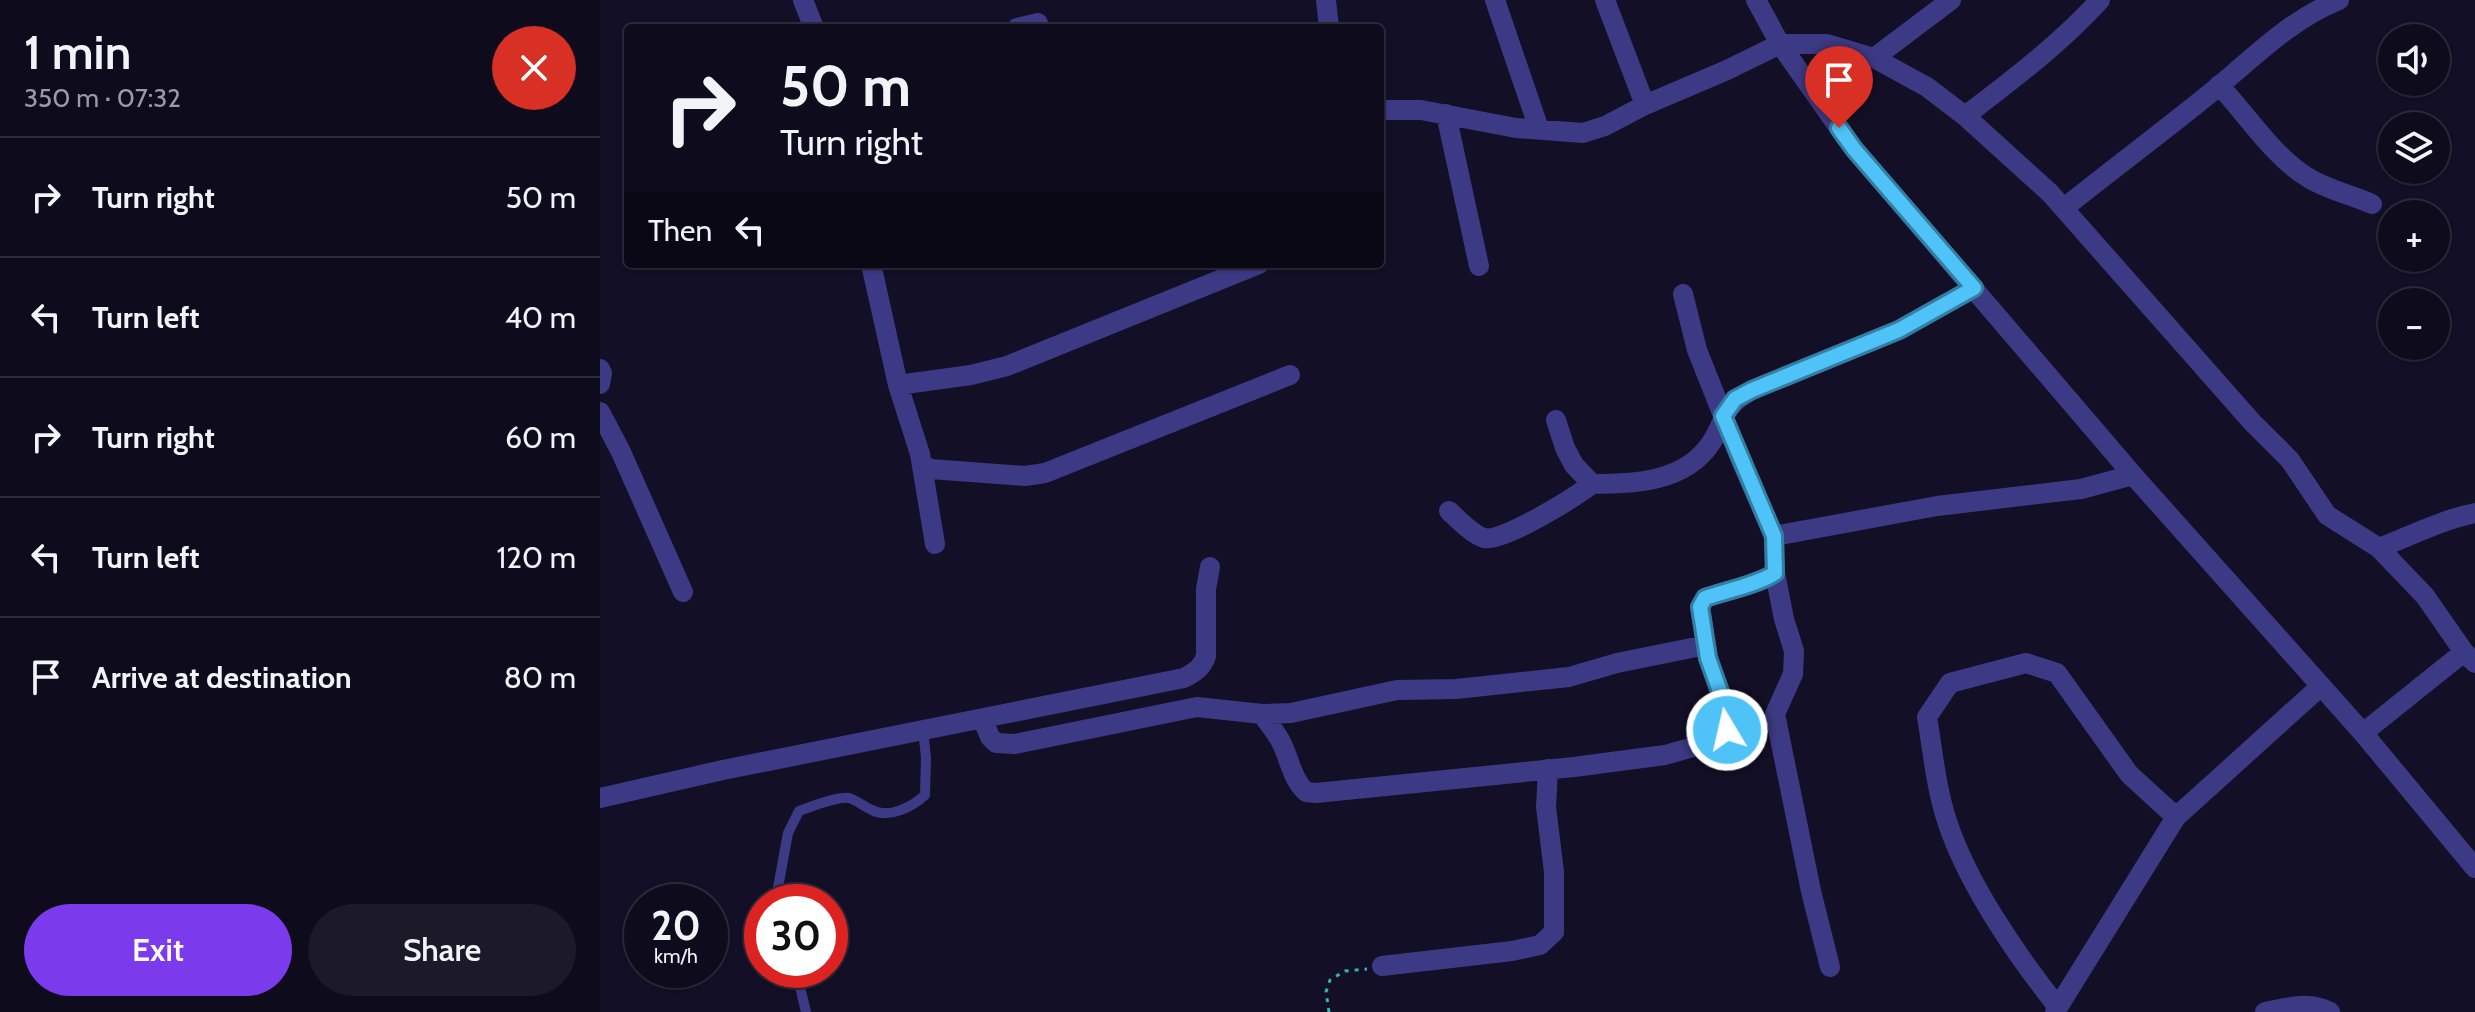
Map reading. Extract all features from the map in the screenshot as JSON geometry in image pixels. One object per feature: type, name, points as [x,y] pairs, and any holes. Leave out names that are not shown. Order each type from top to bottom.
[{"type":"street","points":[[803,0],[812,24]]},
{"type":"street","points":[[1326,0],[1329,24]]},
{"type":"street","points":[[1495,0],[1539,129]]},
{"type":"street","points":[[1605,0],[1645,105]]},
{"type":"street","points":[[1756,0],[1780,44],[1854,149],[2133,475],[2363,733],[2475,868]]},
{"type":"street","points":[[1874,58],[1951,0]]},
{"type":"street","points":[[1965,116],[2038,60],[2100,0]]},
{"type":"street","points":[[2064,208],[2262,47],[2298,22],[2339,0]]},
{"type":"street","points":[[1034,24],[1038,23]]},
{"type":"street","points":[[1384,110],[1421,110],[1516,128],[1583,133],[1605,126],[1780,44],[1827,44],[1874,58],[1927,87],[1965,116],[2050,193],[2252,422],[2290,460],[2327,515],[2379,548],[2425,596],[2469,658],[2363,733]]},
{"type":"street","points":[[2219,85],[2276,150],[2303,175],[2322,186],[2372,204]]},
{"type":"street","points":[[1446,114],[1479,266]]},
{"type":"street","points":[[872,268],[898,385],[919,450],[935,544]]},
{"type":"street","points":[[898,385],[971,375],[1007,366],[1249,268]]},
{"type":"street","points":[[1449,511],[1483,538],[1500,538],[1592,484],[1635,483],[1678,473],[1693,464],[1713,441],[1723,416],[1735,399],[1899,330],[1974,288]]},
{"type":"street","points":[[1683,294],[1697,350],[1774,536],[1775,573],[1794,651],[1793,674],[1775,714],[1811,891],[1830,967]]},
{"type":"street","points":[[600,369],[600,384]]},
{"type":"street","points":[[922,464],[930,469],[1025,476],[1045,473],[1290,375]]},
{"type":"street","points":[[600,412],[683,592]]},
{"type":"street","points":[[1556,420],[1569,457],[1592,484]]},
{"type":"street","points":[[1774,536],[1937,506],[2081,489],[2133,475]]},
{"type":"street","points":[[2379,548],[2455,517],[2475,513]]},
{"type":"street","points":[[600,798],[923,729],[983,720],[1184,678],[1203,664],[1206,656],[1206,589],[1210,567]]},
{"type":"street","points":[[1262,714],[1279,738],[1291,762],[1295,779],[1306,792],[1548,769],[1665,755],[1698,747],[1722,736],[1727,730],[1729,717],[1708,658],[1700,607],[1705,598],[1764,580],[1775,573]]},
{"type":"street","points":[[983,720],[996,743],[1015,744],[1197,707],[1262,714],[1291,713],[1397,690],[1456,689],[1569,677],[1617,663],[1706,645]]},
{"type":"street","points":[[2176,817],[2129,774],[2057,673],[2026,663],[1950,683],[1927,717],[1946,821],[1962,857],[2024,965],[2056,1010],[2176,817],[2321,686]]},
{"type":"street","points":[[1382,966],[1512,951],[1540,945],[1554,932],[1554,872],[1546,807],[1548,769]]},
{"type":"street","points":[[2265,1012],[2301,1005],[2313,1005],[2330,1012]]},
{"type":"lane","points":[[779,884],[788,833],[799,811],[849,798],[877,813],[900,811],[914,806],[925,795],[923,729]]},
{"type":"lane","points":[[800,988],[806,1012]]},
{"type":"path","points":[[1329,1012],[1326,992],[1330,980],[1345,971],[1382,966]]},
{"type":"route","points":[[1727,730],[1729,717],[1708,658],[1700,607],[1705,598],[1764,580],[1775,573],[1775,560],[1774,536],[1723,416],[1735,399],[1752,390],[1899,330],[1974,288],[1839,128]]}]
